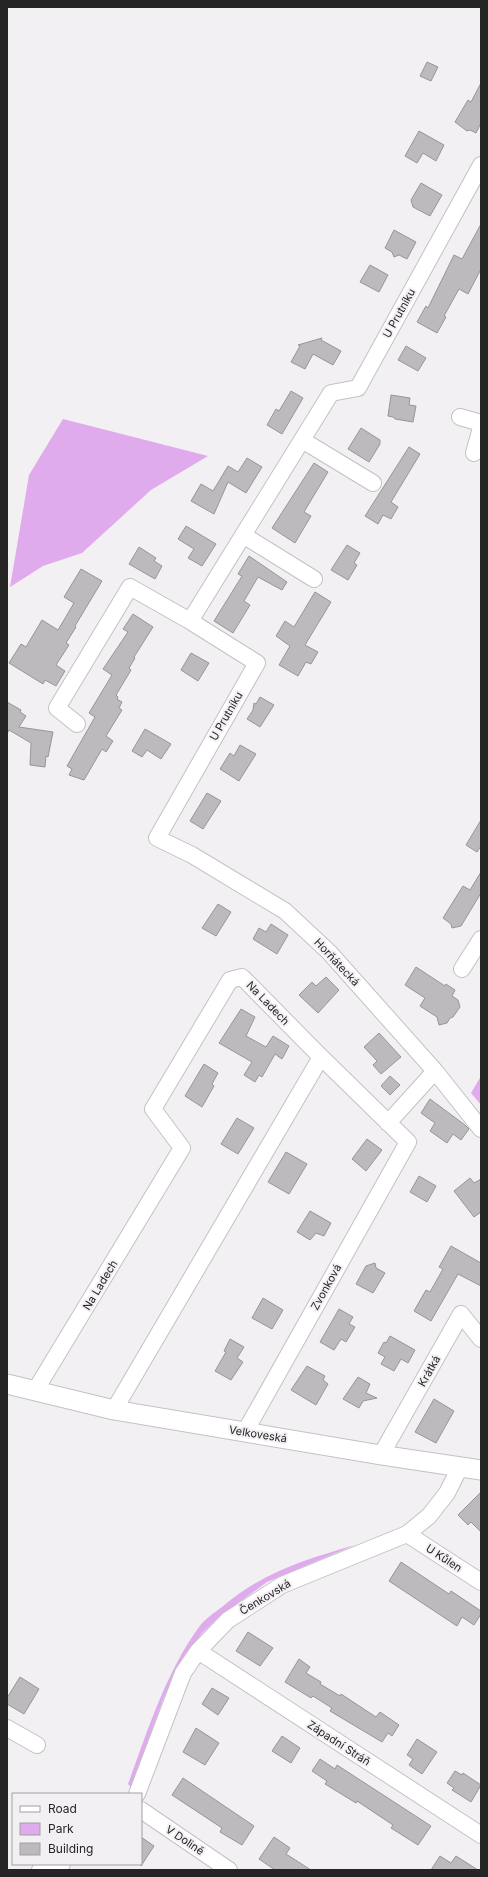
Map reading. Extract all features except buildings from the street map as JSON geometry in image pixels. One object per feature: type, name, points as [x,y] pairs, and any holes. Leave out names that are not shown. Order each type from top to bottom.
[{"type":"street","name":"U Prutníku","points":[[190,621],[331,393],[358,388],[481,165]]},
{"type":"street","points":[[460,417],[481,423]]},
{"type":"street","points":[[474,453],[481,428]]},
{"type":"street","points":[[302,440],[373,484]]},
{"type":"street","points":[[243,535],[314,579]]},
{"type":"street","name":"U Prutníku","points":[[77,724],[57,708],[130,588],[190,621],[257,663],[157,838]]},
{"type":"street","name":"Horňátecká","points":[[157,838],[192,855],[285,911],[329,952],[435,1071],[481,1129]]},
{"type":"street","points":[[462,969],[481,938]]},
{"type":"street","name":"Na Ladech","points":[[36,1391],[182,1148],[153,1109],[230,980],[242,977],[321,1057]]},
{"type":"street","points":[[114,1410],[321,1057],[388,1123],[435,1071]]},
{"type":"street","name":"Zvonková","points":[[245,1432],[408,1142],[388,1123]]},
{"type":"street","name":"Krátká","points":[[382,1455],[461,1314],[481,1339]]},
{"type":"street","name":"Velkoveská","points":[[7,1384],[114,1410],[481,1470]]},
{"type":"street","name":"Čenkovská","points":[[137,1793],[183,1673],[198,1651],[228,1620],[282,1585],[408,1534],[429,1516],[447,1493],[460,1466]]},
{"type":"street","name":"U Kůlen","points":[[408,1534],[481,1582]]},
{"type":"street","name":"Západní Stráň","points":[[198,1651],[481,1835]]},
{"type":"street","points":[[7,1728],[36,1745]]},
{"type":"street","name":"V Dolině","points":[[142,1811],[230,1870]]},
{"type":"street","points":[[40,1870],[58,1865]]},
{"type":"green space","points":[[63,419],[208,456],[151,490],[82,553],[43,566],[10,587],[29,475]]},
{"type":"green space","points":[[481,1076],[481,1105],[471,1093]]},
{"type":"green space","points":[[355,1545],[267,1582],[219,1617],[202,1633],[181,1663],[164,1697],[131,1787],[128,1784],[158,1703],[176,1664],[201,1624],[237,1595],[269,1576],[301,1562]]}]
